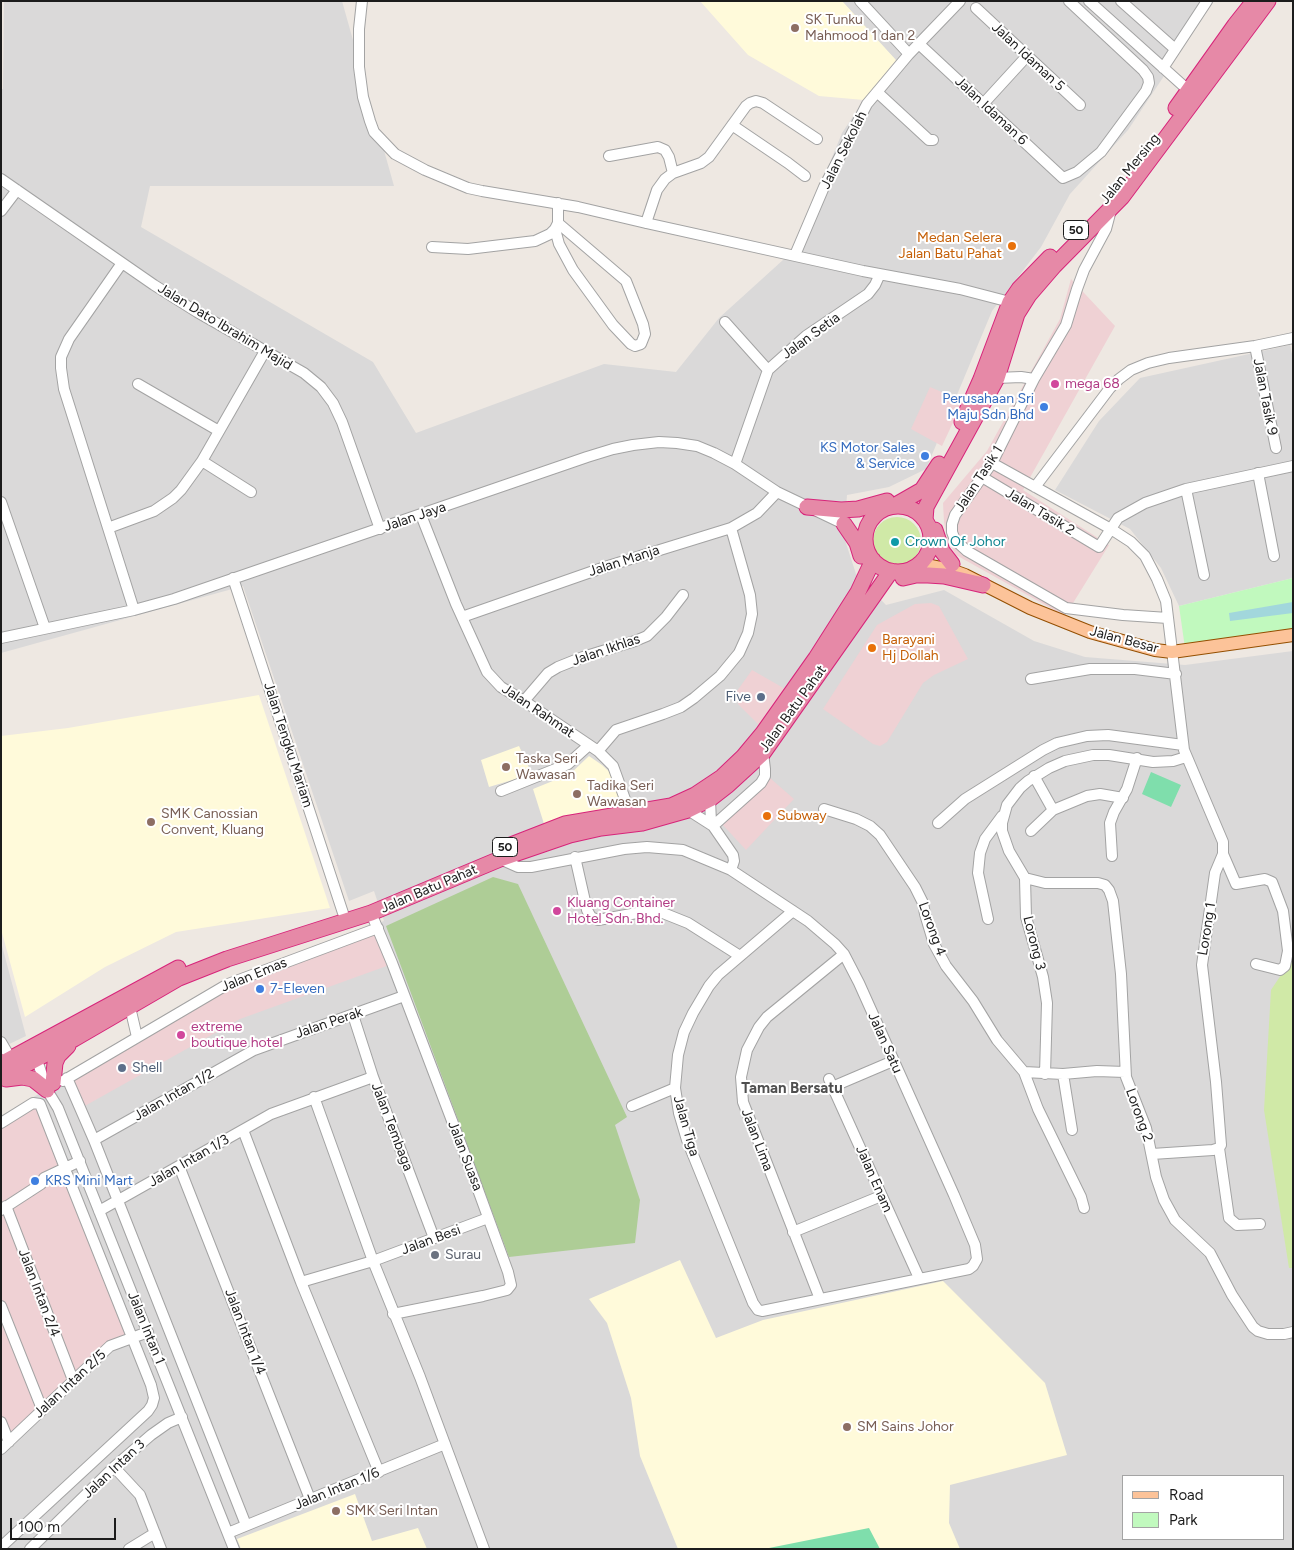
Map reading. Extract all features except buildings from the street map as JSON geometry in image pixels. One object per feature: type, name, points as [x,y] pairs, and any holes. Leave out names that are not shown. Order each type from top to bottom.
[{"type":"highway","name":"Jalan Mersing","points":[[925,520],[926,507],[967,412],[1010,302],[1029,278],[1111,194],[1146,152],[1188,90],[1254,1]]},
{"type":"highway","points":[[813,509],[858,509],[879,504],[899,497],[939,474],[997,378],[1017,314],[1029,295],[1054,266],[1122,197],[1268,1]]},
{"type":"highway","name":"Jalan Mersing","points":[[889,507],[922,490],[939,474]]},
{"type":"highway","points":[[932,496],[932,517],[938,542],[952,564]]},
{"type":"highway","points":[[889,507],[903,506],[912,509],[925,520]]},
{"type":"highway","name":"50","points":[[865,545],[865,534],[868,524],[874,515],[889,507]]},
{"type":"highway","name":"50","points":[[925,520],[931,536],[930,544]]},
{"type":"highway","points":[[844,524],[857,542],[863,563],[864,574],[858,592]]},
{"type":"highway","points":[[865,545],[873,560],[881,567],[899,572],[914,567],[922,561],[930,544]]},
{"type":"highway","name":"Jalan Batu Pahat","points":[[6,1061],[174,969],[223,950],[343,913],[483,855],[565,824],[671,806],[694,795],[722,777],[743,757],[763,733],[816,658],[858,592],[873,560]]},
{"type":"highway","name":"Jalan Batu Pahat","points":[[1,1079],[74,1040],[179,978],[227,959],[370,913],[500,859],[570,835],[601,828],[642,823],[688,810],[710,799],[763,753],[891,571]]},
{"type":"highway","points":[[865,607],[886,586],[896,580],[916,575],[944,576],[983,585]]},
{"type":"highway","points":[[6,1061],[37,1060],[41,1048],[48,1039]]},
{"type":"highway","points":[[1,1079],[22,1077],[56,1084],[55,1063],[58,1056],[74,1040]]},
{"type":"main road","name":"Jalan Besar","points":[[930,544],[965,575],[1030,608],[1095,634],[1155,650],[1172,652],[1293,635]]},
{"type":"main road","name":"Jalan Besar","points":[[914,567],[932,566],[965,575]]},
{"type":"street","points":[[362,1],[359,40],[360,80],[370,121],[374,132],[382,141],[395,154],[409,162],[468,188],[558,203],[880,274],[960,289],[1010,302]]},
{"type":"street","points":[[860,1],[909,54]]},
{"type":"street","name":"Jalan Sekolah","points":[[795,255],[841,151],[864,110],[909,54],[960,1]]},
{"type":"street","points":[[1089,1],[1188,90]]},
{"type":"street","points":[[1121,1],[1174,48]]},
{"type":"street","points":[[1163,68],[1174,48],[1207,1]]},
{"type":"street","name":"Jalan Idaman 6","points":[[919,44],[1063,178],[1077,172],[1101,152],[1146,91],[1149,83],[1148,77],[1073,2]]},
{"type":"street","name":"Jalan Idaman 5","points":[[976,8],[1080,105]]},
{"type":"street","points":[[984,103],[1027,56]]},
{"type":"street","points":[[1163,68],[1185,80],[1191,79],[1205,69]]},
{"type":"street","points":[[877,92],[929,140],[933,140]]},
{"type":"street","points":[[646,223],[657,190],[665,179],[673,173],[701,163],[709,157],[746,106],[756,101],[763,103],[818,139]]},
{"type":"street","points":[[732,125],[805,176]]},
{"type":"street","points":[[609,156],[658,147],[664,150],[669,157],[673,173]]},
{"type":"street","name":"Jalan Dato Ibrahim Majid","points":[[1,179],[197,312],[304,373],[321,387],[333,403],[342,422],[380,529]]},
{"type":"street","points":[[1,211],[17,190]]},
{"type":"street","points":[[556,226],[626,281],[643,324],[645,334],[642,344],[638,346],[631,344],[602,311],[568,262],[558,244],[556,226],[558,203]]},
{"type":"street","name":"Jalan Tasik 1","points":[[1112,208],[1106,229],[1076,288],[1066,325],[1034,379],[992,463],[955,515],[952,524],[955,540],[967,551],[1066,608],[1168,618]]},
{"type":"street","points":[[432,247],[468,249],[526,244],[543,238],[556,226]]},
{"type":"street","points":[[122,262],[69,339],[61,357],[61,368],[64,389],[134,610]]},
{"type":"street","name":"Jalan Setia","points":[[735,464],[768,370],[806,336],[868,294],[880,274]]},
{"type":"street","points":[[725,322],[768,370]]},
{"type":"street","points":[[1035,487],[1110,388],[1118,379],[1131,370],[1148,363],[1169,358],[1255,346],[1293,338]]},
{"type":"street","name":"Jalan Tasik 9","points":[[1255,346],[1276,448]]},
{"type":"street","points":[[108,528],[154,511],[173,498],[189,481],[265,351]]},
{"type":"street","points":[[997,378],[1021,377],[1034,379]]},
{"type":"street","points":[[138,384],[219,432]]},
{"type":"street","name":"Jalan Jaya","points":[[1,638],[134,610],[174,599],[587,457],[613,449],[660,442],[697,446],[714,453],[735,464],[777,492],[844,524],[865,545]]},
{"type":"street","points":[[202,461],[251,492]]},
{"type":"street","points":[[992,463],[1111,529],[1131,542],[1145,556],[1163,591],[1166,601],[1186,757],[1221,836],[1223,854],[1236,884],[1265,880],[1272,882],[1282,911],[1288,951],[1286,966],[1280,970],[1256,964]]},
{"type":"street","points":[[1111,529],[1118,518],[1132,509],[1186,489],[1293,466]]},
{"type":"street","points":[[1258,473],[1274,556]]},
{"type":"street","name":"Jalan Tasik 2","points":[[982,477],[1099,548],[1111,529]]},
{"type":"street","points":[[1186,489],[1204,575]]},
{"type":"street","name":"Jalan Manja","points":[[462,617],[608,566],[731,528],[757,513],[777,492]]},
{"type":"street","points":[[2,505],[46,628]]},
{"type":"street","name":"Jalan Jaya","points":[[813,509],[837,514],[854,514],[889,507]]},
{"type":"street","name":"Jalan Rahmat","points":[[421,515],[462,617],[487,672],[501,687],[524,700],[598,751],[613,766],[630,813]]},
{"type":"street","points":[[598,751],[616,730],[681,707],[694,698],[720,676],[739,653],[748,633],[752,614],[750,595],[731,528]]},
{"type":"street","name":"Jalan Tengku Mariam","points":[[233,578],[343,913]]},
{"type":"street","name":"Jalan Ikhlas","points":[[524,700],[543,678],[558,667],[647,636],[684,596]]},
{"type":"street","points":[[1031,679],[1090,669],[1135,669],[1176,674]]},
{"type":"street","points":[[938,823],[964,799],[1057,743],[1087,736],[1108,735],[1183,745]]},
{"type":"street","points":[[501,792],[568,764],[589,745]]},
{"type":"street","points":[[712,825],[761,783],[765,776],[763,753]]},
{"type":"street","points":[[988,919],[978,873],[980,853],[985,838],[1004,814],[1007,805],[1020,788],[1034,776],[1065,761],[1086,756],[1109,754],[1153,762],[1186,757]]},
{"type":"street","points":[[1112,856],[1110,823],[1114,812],[1123,798],[1137,758]]},
{"type":"street","points":[[1034,776],[1053,810]]},
{"type":"street","points":[[1031,831],[1053,810],[1087,796],[1100,794],[1123,798]]},
{"type":"street","points":[[710,799],[712,825]]},
{"type":"street","name":"Lorong 4","points":[[824,809],[856,818],[870,826],[880,835],[920,895],[934,944],[946,966],[973,1001],[994,1036],[1024,1072],[1038,1109],[1081,1197],[1084,1208]]},
{"type":"street","points":[[688,810],[712,825],[734,855],[732,870]]},
{"type":"street","name":"Lorong 3","points":[[1004,814],[1002,823],[1005,844],[1025,878],[1026,916],[1043,977],[1048,1003],[1045,1074]]},
{"type":"street","name":"Jalan Satu","points":[[500,859],[518,867],[524,867],[624,849],[666,847],[683,850],[732,870],[820,931],[844,954],[894,1061],[978,1255],[976,1263],[972,1268],[820,1299]]},
{"type":"street","name":"Lorong 1","points":[[1223,854],[1215,873],[1202,965],[1216,1082],[1221,1136],[1219,1148],[1229,1218],[1237,1225],[1260,1224]]},
{"type":"street","points":[[575,858],[587,910],[591,917],[598,920],[637,913],[663,913],[688,923],[740,956]]},
{"type":"street","name":"Lorong 2","points":[[1025,878],[1045,884],[1098,883],[1105,885],[1109,890],[1113,901],[1121,974],[1127,1064],[1125,1072],[1146,1128],[1160,1190],[1176,1220],[1210,1254],[1232,1295],[1253,1327],[1258,1331],[1268,1334],[1293,1332]]},
{"type":"street","name":"Jalan Tiga","points":[[792,911],[718,975],[710,986],[693,1013],[680,1046],[674,1088],[687,1140],[755,1307],[762,1311],[767,1311],[820,1299]]},
{"type":"street","name":"Jalan Suasa","points":[[370,913],[378,928],[404,996],[508,1272],[511,1285],[509,1289],[483,1296],[394,1314]]},
{"type":"street","name":"Jalan Emas","points":[[56,1084],[228,984],[378,928]]},
{"type":"street","name":"Jalan Lima","points":[[820,1299],[743,1102],[741,1089],[742,1071],[747,1050],[767,1016],[844,954]]},
{"type":"street","name":"Jalan Perak","points":[[254,1050],[404,996]]},
{"type":"street","points":[[130,1007],[137,1037]]},
{"type":"street","name":"Jalan Tembaga","points":[[353,1015],[373,1077],[434,1238]]},
{"type":"street","points":[[1,1042],[6,1061]]},
{"type":"street","name":"Jalan Intan 1/2","points":[[94,1140],[254,1050]]},
{"type":"street","name":"Jalan Intan 1","points":[[37,1060],[56,1084],[94,1140],[246,1525]]},
{"type":"street","name":"Jalan Enam","points":[[894,1061],[830,1083],[919,1278]]},
{"type":"street","points":[[1024,1072],[1045,1074],[1097,1071],[1125,1072]]},
{"type":"street","points":[[1063,1074],[1072,1130]]},
{"type":"street","name":"Jalan Intan 1/3","points":[[99,1211],[278,1111],[373,1077]]},
{"type":"street","name":"Jalan Intan 1","points":[[56,1084],[58,1108],[234,1549]]},
{"type":"street","points":[[632,1106],[674,1088]]},
{"type":"street","points":[[314,1097],[373,1261],[484,1549]]},
{"type":"street","name":"Jalan Intan 1","points":[[1,1123],[33,1103],[40,1104],[132,1337],[154,1398],[152,1405],[1,1547]]},
{"type":"street","points":[[243,1130],[301,1282],[378,1472]]},
{"type":"street","points":[[1152,1154],[1219,1148]]},
{"type":"street","points":[[4,1208],[40,1184],[48,1183],[81,1164]]},
{"type":"street","name":"Jalan Intan 1/4","points":[[179,1166],[310,1499]]},
{"type":"street","points":[[793,1232],[881,1196]]},
{"type":"street","name":"Jalan Intan 2/4","points":[[4,1208],[73,1380]]},
{"type":"street","name":"Jalan Besi","points":[[301,1282],[373,1261],[488,1218]]},
{"type":"street","points":[[1,1306],[42,1409]]},
{"type":"street","name":"Jalan Intan 2/5","points":[[5,1446],[110,1346],[148,1332]]},
{"type":"street","name":"Jalan Intan 3","points":[[30,1549],[114,1466],[151,1435],[168,1423],[182,1417]]},
{"type":"street","points":[[1,1422],[5,1446]]},
{"type":"street","name":"Jalan Intan 1/6","points":[[228,1533],[445,1444]]},
{"type":"street","points":[[114,1466],[140,1494],[161,1549]]},
{"type":"street","points":[[129,1549],[155,1532]]},
{"type":"shaded area","points":[[4,1],[342,1],[394,186],[150,186],[141,227],[373,362],[416,433],[604,364],[676,372],[719,318],[794,250],[842,133],[864,100],[896,61],[842,1],[1214,1],[1128,130],[1070,194],[1041,247],[992,311],[926,469],[889,487],[847,495],[844,537],[856,574],[886,605],[944,590],[1034,641],[1085,657],[1185,665],[1293,651],[1293,1549],[1,1549],[1,1117],[221,982],[384,921],[374,891],[349,901],[243,586],[1,653],[1,89],[3,89]]},
{"type":"shaded area","name":"SK Tunku Mahmood 1 dan 2","points":[[700,1],[842,1],[896,60],[864,100],[819,96],[748,55]]},
{"type":"shaded area","points":[[1071,279],[1115,326],[1023,490],[1109,545],[1065,616],[956,555],[948,541],[943,503],[987,451],[1060,319]]},
{"type":"shaded area","points":[[1290,345],[1293,359],[1293,578],[1179,606],[1161,568],[1130,529],[1055,490],[1099,421],[1140,378]]},
{"type":"shaded area","points":[[930,387],[963,401],[942,446],[911,429]]},
{"type":"shaded area","points":[[931,603],[939,606],[968,659],[934,675],[923,683],[887,742],[880,746],[873,744],[823,709],[877,625],[915,604]]},
{"type":"shaded area","points":[[752,670],[787,690],[760,726],[738,704],[737,691]]},
{"type":"shaded area","name":"SMK Canossian Convent, Kluang","points":[[259,695],[330,908],[176,932],[105,967],[25,1017],[1,929],[1,736],[68,728]]},
{"type":"shaded area","name":"Taska Seri Wawasan","points":[[519,746],[532,774],[489,787],[481,760]]},
{"type":"shaded area","name":"Tadika Seri Wawasan","points":[[589,756],[615,777],[621,800],[619,808],[545,827],[533,789],[570,774]]},
{"type":"shaded area","points":[[770,778],[794,799],[746,850],[721,823]]},
{"type":"shaded area","points":[[381,930],[395,963],[240,1019],[83,1107],[71,1079],[227,987]]},
{"type":"shaded area","points":[[1,942],[26,1036],[1,1048]]},
{"type":"shaded area","points":[[33,1100],[135,1339],[112,1349],[8,1447],[1,1430],[1,1120]]},
{"type":"shaded area","name":"SM Sains Johor","points":[[680,1260],[716,1338],[763,1320],[943,1281],[1045,1383],[1067,1455],[950,1485],[949,1523],[960,1549],[678,1549],[640,1456],[631,1398],[607,1323],[589,1299]]},
{"type":"shaded area","name":"SMK Seri Intan","points":[[355,1494],[372,1541],[418,1528],[427,1549],[241,1549],[237,1539]]},
{"type":"green space","points":[[892,517],[902,517],[914,524],[921,536],[921,546],[914,558],[902,565],[892,565],[884,561],[877,554],[873,546],[873,536],[877,528],[884,521]]},
{"type":"green space","points":[[1293,578],[1293,632],[1185,648],[1179,606]]},
{"type":"green space","points":[[1151,772],[1181,785],[1171,807],[1142,794]]},
{"type":"green space","points":[[493,877],[518,884],[627,1117],[615,1125],[640,1200],[635,1243],[509,1257],[386,926]]},
{"type":"green space","points":[[1293,957],[1293,1268],[1289,1268],[1264,1110],[1271,990]]},
{"type":"green space","points":[[869,1528],[880,1549],[764,1549]]},
{"type":"water","points":[[1293,602],[1293,613],[1230,621],[1229,613]]},
{"type":"place","name":"SK Tunku Mahmood 1 dan 2","points":[[795,28]]},
{"type":"place","name":"Medan Selera Jalan Batu Pahat","points":[[1012,246]]},
{"type":"place","name":"mega 68","points":[[1055,384]]},
{"type":"place","name":"Perusahaan Sri Maju Sdn Bhd","points":[[1044,407]]},
{"type":"place","name":"KS Motor Sales & Service","points":[[925,456]]},
{"type":"place","name":"Crown Of Johor","points":[[895,542]]},
{"type":"place","name":"Barayani Hj Dollah","points":[[872,648]]},
{"type":"place","name":"Five","points":[[761,697]]},
{"type":"place","name":"Taska Seri Wawasan","points":[[506,767]]},
{"type":"place","name":"Tadika Seri Wawasan","points":[[577,794]]},
{"type":"place","name":"Subway","points":[[767,816]]},
{"type":"place","name":"SMK Canossian Convent, Kluang","points":[[151,822]]},
{"type":"place","name":"Kluang Container Hotel Sdn. Bhd.","points":[[557,911]]},
{"type":"place","name":"7-Eleven","points":[[260,989]]},
{"type":"place","name":"extreme boutique hotel","points":[[181,1035]]},
{"type":"place","name":"Shell","points":[[122,1068]]},
{"type":"place","name":"KRS Mini Mart","points":[[35,1181]]},
{"type":"place","name":"Surau","points":[[435,1255]]},
{"type":"place","name":"SM Sains Johor","points":[[847,1427]]},
{"type":"place","name":"SMK Seri Intan","points":[[336,1511]]},
{"type":"district","name":"Taman Bersatu","points":[[792,1089]]}]
